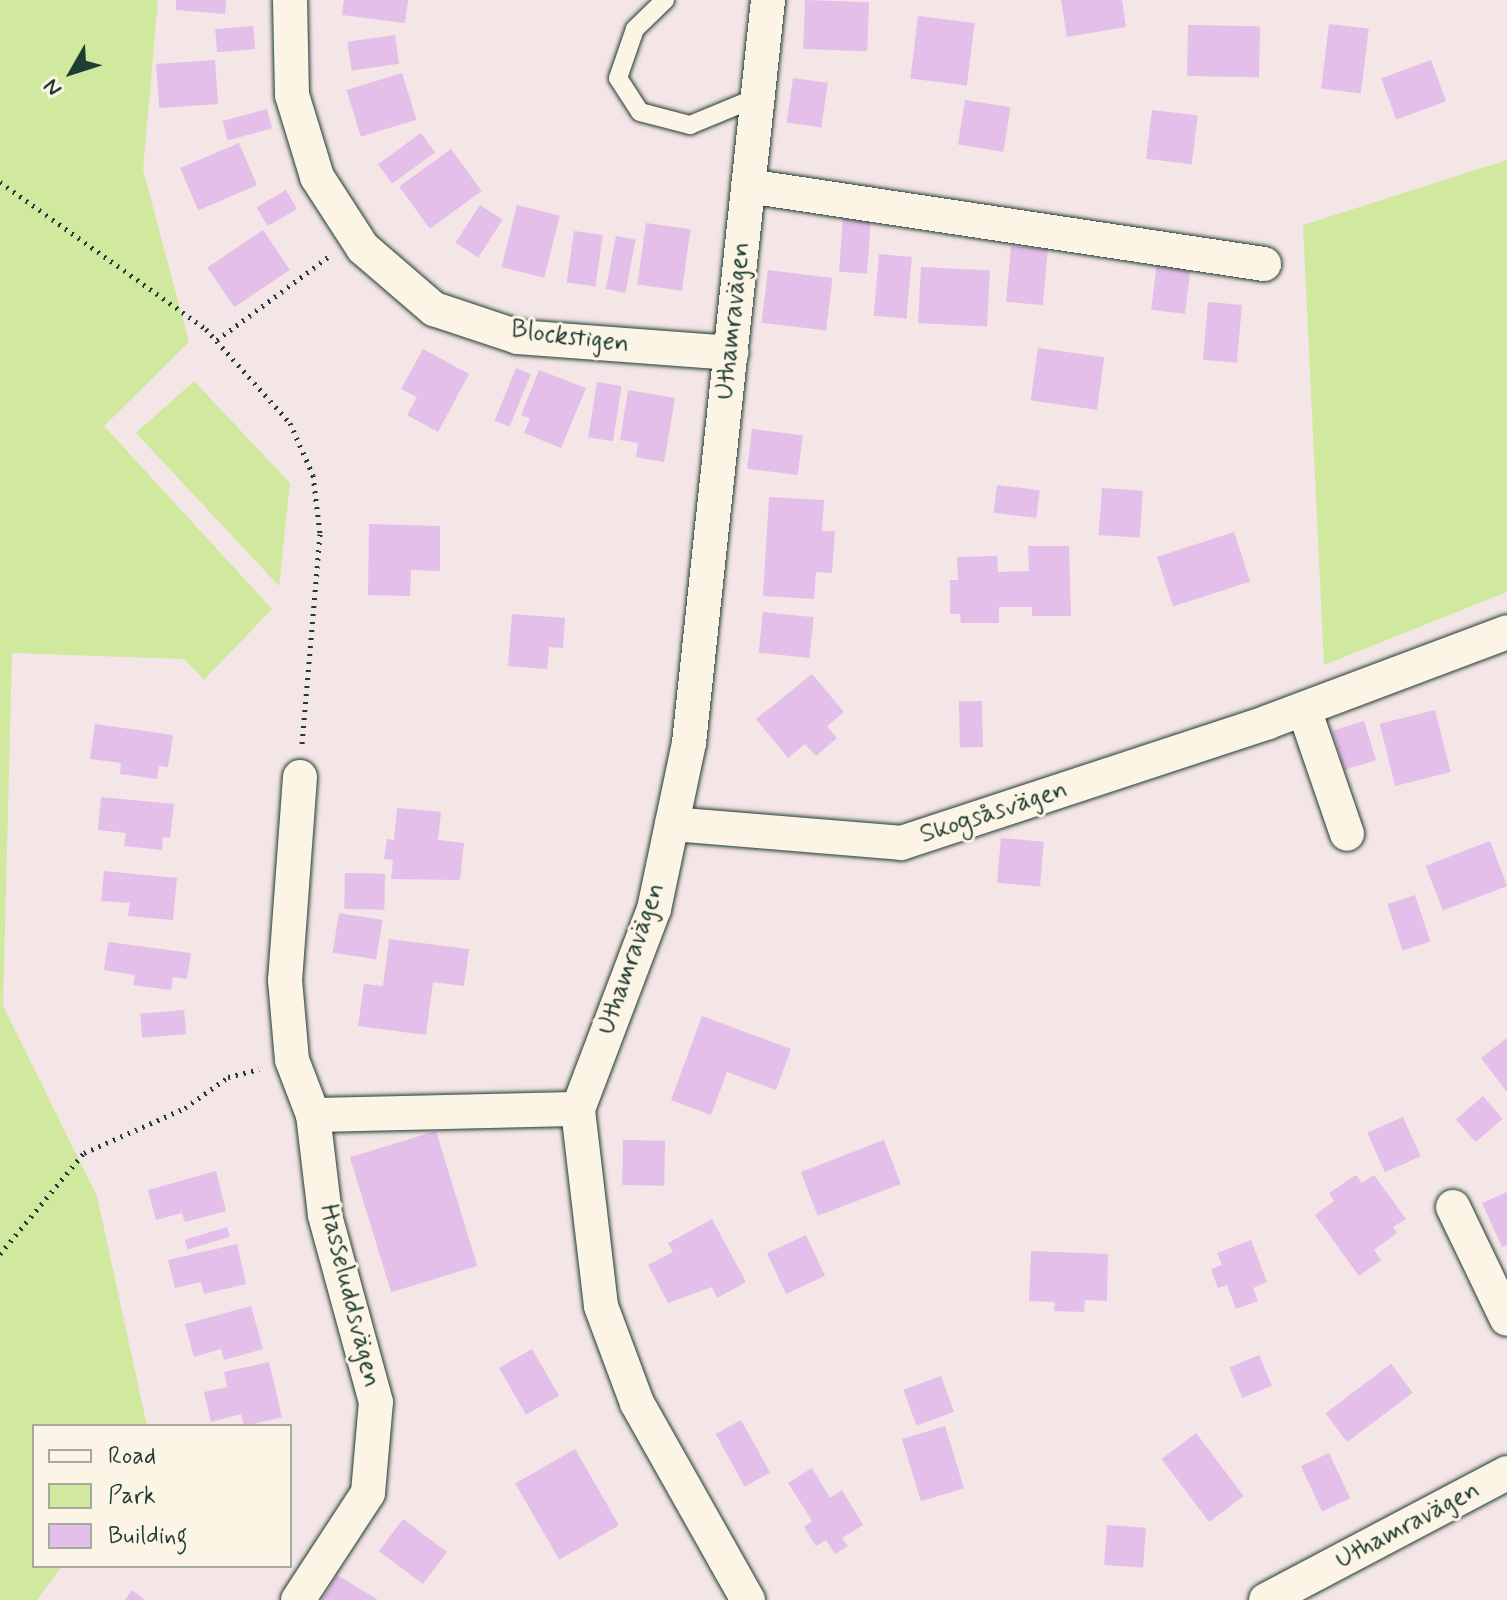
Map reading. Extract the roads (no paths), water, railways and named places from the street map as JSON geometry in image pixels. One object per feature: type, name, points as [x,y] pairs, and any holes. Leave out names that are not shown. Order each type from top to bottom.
[{"type":"street","name":"Blockstigen","points":[[290,0],[292,95],[317,177],[363,248],[434,309],[518,337],[731,353]]},
{"type":"street","name":"Uthamravägen","points":[[748,1600],[637,1403],[601,1306],[578,1109],[654,909],[689,743],[768,0]]},
{"type":"street","points":[[748,186],[1264,264]]},
{"type":"street","name":"Skogsåsvägen","points":[[672,824],[901,843],[1304,709],[1507,632]]},
{"type":"street","points":[[1304,709],[1347,834]]},
{"type":"street","name":"Hasseluddsvägen","points":[[298,1600],[368,1493],[376,1402],[325,1215],[313,1115],[292,1060],[285,980],[300,777]]},
{"type":"street","points":[[313,1115],[578,1109]]},
{"type":"street","points":[[1453,1207],[1507,1319]]},
{"type":"street","name":"Uthamravägen","points":[[1266,1600],[1507,1473]]},
{"type":"lane","points":[[665,0],[635,29],[618,78],[640,112],[690,125],[758,97]]}]
